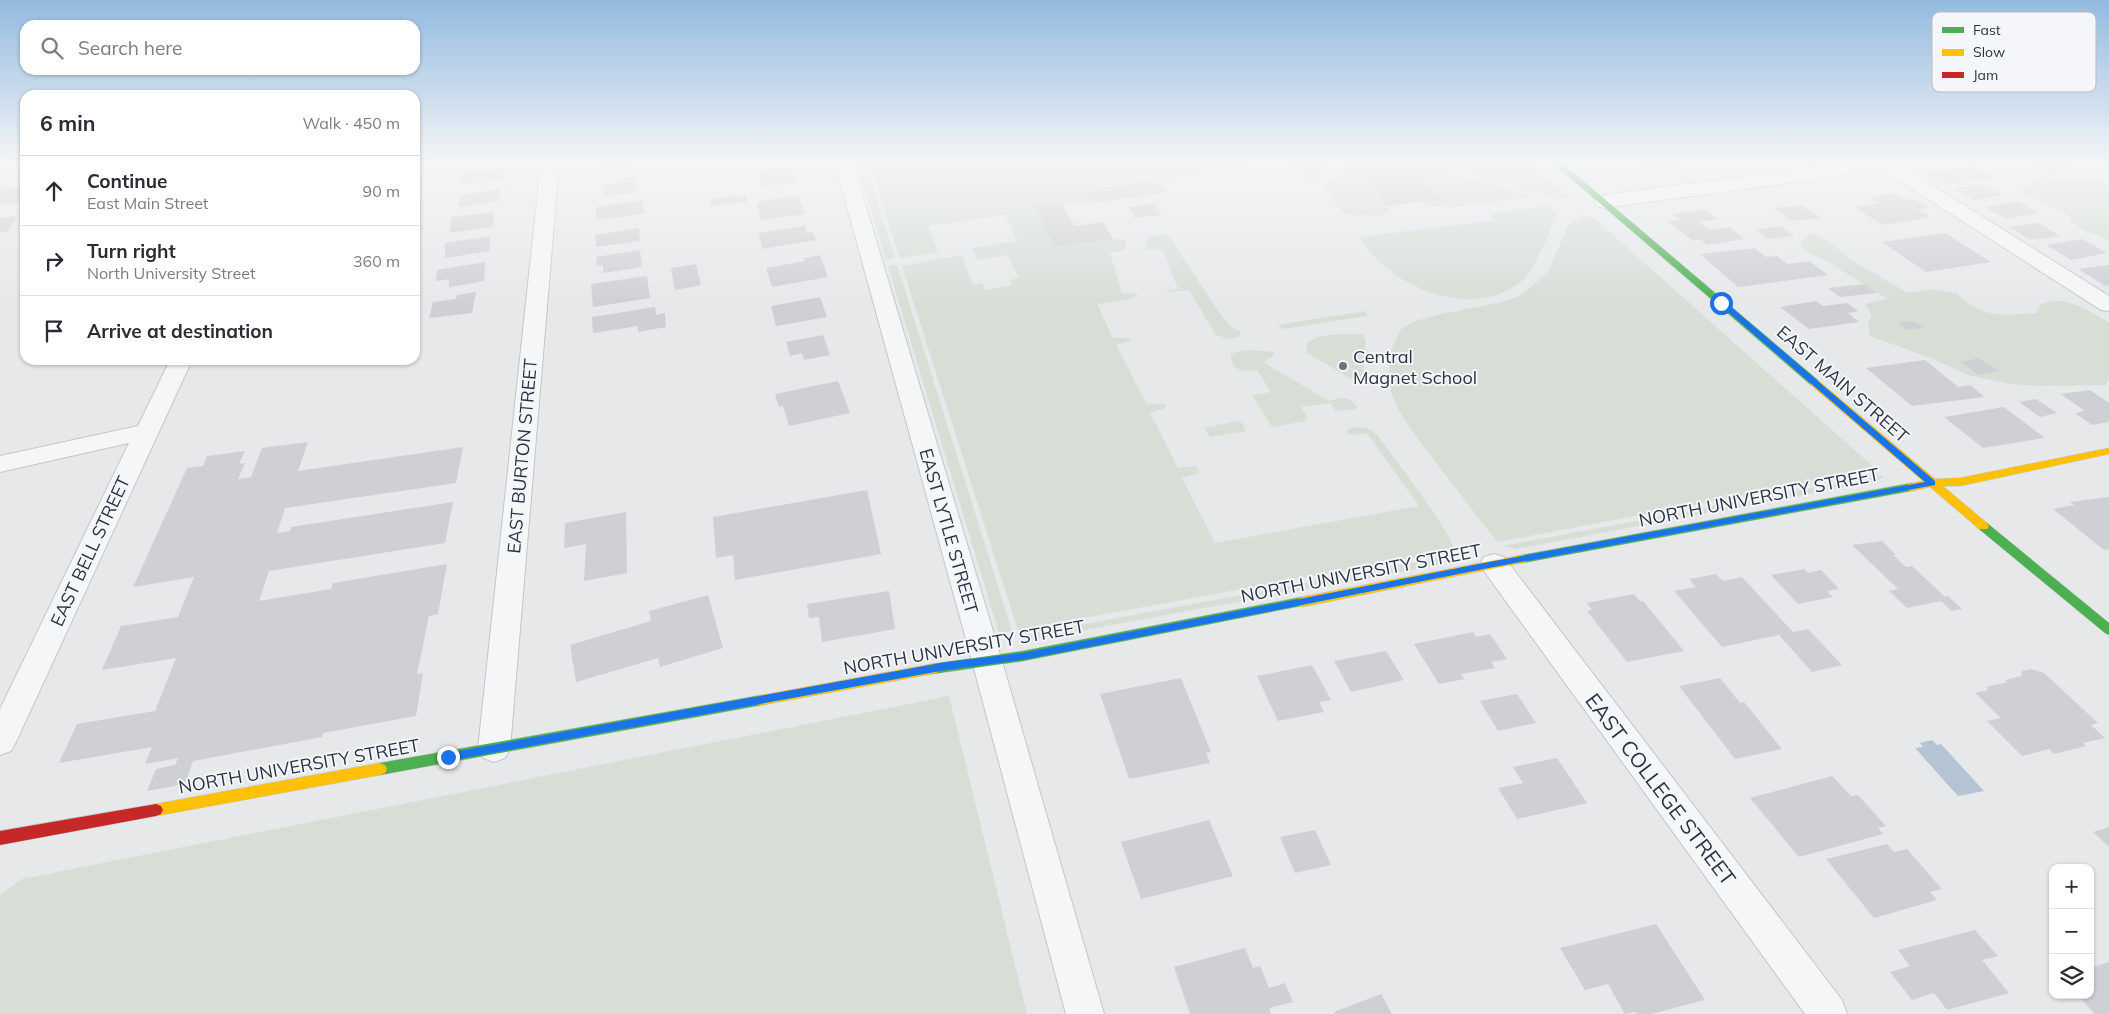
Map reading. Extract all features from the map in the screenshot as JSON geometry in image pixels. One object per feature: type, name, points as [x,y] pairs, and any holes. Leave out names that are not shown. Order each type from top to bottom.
[{"type":"street","name":"EAST BURTON STREET","points":[[494,749],[545,210]]},
{"type":"street","name":"EAST LYTLE STREET","points":[[858,210],[987,661],[1085,1014]]},
{"type":"street","name":"EAST MAIN STREET","points":[[1614,210],[1932,483],[2109,630]]},
{"type":"street","points":[[1962,210],[2109,305]]},
{"type":"street","name":"EAST BELL STREET","points":[[0,742],[145,432],[178,365]]},
{"type":"street","points":[[0,464],[145,432]]},
{"type":"street","name":"NORTH UNIVERSITY STREET","points":[[0,838],[946,666],[1042,653],[1494,564],[1932,483],[1960,482],[2109,451]]},
{"type":"street","name":"EAST COLLEGE STREET","points":[[1494,564],[1828,1014]]},
{"type":"shaded area","points":[[871,210],[880,210],[895,258],[886,259]]},
{"type":"shaded area","points":[[884,210],[1038,210],[1040,214],[1038,215],[1054,247],[1113,239],[1126,240],[1126,250],[1110,253],[1122,294],[1135,293],[1138,295],[1130,299],[1097,304],[1113,338],[1131,338],[1130,341],[1116,345],[1147,405],[1162,403],[1166,405],[1165,408],[1150,413],[1178,468],[1196,466],[1200,473],[1182,478],[1215,543],[1419,506],[1367,433],[1352,435],[1346,432],[1348,429],[1361,427],[1371,430],[1378,436],[1444,528],[1454,550],[1018,630],[902,266],[962,255],[973,285],[982,283],[985,290],[1012,285],[1010,280],[1019,278],[1008,255],[978,260],[972,248],[1017,241],[1005,215],[928,226],[938,252],[900,258]]},
{"type":"shaded area","points":[[1341,210],[1390,211],[1376,216],[1344,214]]},
{"type":"shaded area","points":[[1515,210],[1553,210],[1557,215],[1533,267],[1524,279],[1504,292],[1482,298],[1458,298],[1434,294],[1412,284],[1391,271],[1373,255],[1360,237],[1496,220],[1490,214]]},
{"type":"shaded area","points":[[2060,210],[2109,210],[2109,240],[2084,230],[2071,221],[2070,216]]},
{"type":"shaded area","points":[[1583,215],[1595,219],[1877,470],[1497,542],[1411,430],[1398,409],[1390,386],[1389,365],[1393,345],[1401,329],[1415,321],[1517,297],[1548,272],[1568,226]]},
{"type":"shaded area","points":[[1812,233],[1833,244],[1851,260],[1908,293],[1932,289],[1957,293],[1974,307],[1993,314],[2036,313],[2041,304],[2055,301],[2070,303],[2084,309],[2109,323],[2109,379],[2105,385],[2042,386],[2010,384],[1968,375],[1931,358],[1870,336],[1868,324],[1872,315],[1865,304],[1887,299],[1827,261],[1806,252],[1800,243]]},
{"type":"shaded area","points":[[1168,235],[1220,314],[1230,326],[1241,332],[1238,337],[1229,339],[1216,335],[1189,290],[1161,293],[1178,289],[1163,250],[1146,249],[1148,237]]},
{"type":"shaded area","points":[[897,265],[1012,631],[999,633],[888,266]]},
{"type":"shaded area","points":[[1367,311],[1367,316],[1284,329],[1277,325]]},
{"type":"shaded area","points":[[1362,334],[1366,341],[1363,378],[1359,382],[1306,352],[1308,343],[1313,339],[1327,335]]},
{"type":"shaded area","points":[[1246,350],[1274,352],[1273,356],[1263,362],[1329,401],[1344,398],[1351,400],[1357,407],[1355,409],[1336,411],[1330,403],[1301,407],[1307,417],[1306,421],[1272,427],[1252,395],[1271,392],[1257,370],[1239,369],[1233,365],[1231,355],[1235,352]]},
{"type":"shaded area","points":[[1239,421],[1243,424],[1246,431],[1210,437],[1204,428]]},
{"type":"shaded area","points":[[1881,475],[1884,477],[1877,481],[1516,549],[1502,546]]},
{"type":"shaded area","points":[[1439,558],[1443,564],[1036,639],[1023,640],[1021,636]]},
{"type":"shaded area","points":[[949,696],[1027,1014],[0,1014],[0,895],[22,879]]},
{"type":"water","points":[[1932,740],[1937,745],[1941,744],[1984,791],[1958,796],[1915,748],[1923,747],[1920,743]]},
{"type":"building","points":[[596,210],[644,210],[644,214],[597,220]]},
{"type":"building","points":[[758,210],[804,210],[805,214],[761,220]]},
{"type":"building","points":[[1038,210],[1065,210],[1075,226],[1103,222],[1113,239],[1054,247],[1038,214],[1040,214]]},
{"type":"building","points":[[1130,210],[1159,210],[1162,215],[1135,218]]},
{"type":"building","points":[[1704,210],[1717,219],[1699,222],[1710,230],[1729,227],[1745,239],[1707,245],[1700,239],[1693,241],[1668,221],[1679,220],[1672,214]]},
{"type":"building","points":[[1777,210],[1809,210],[1820,218],[1791,221]]},
{"type":"building","points":[[1859,210],[1920,210],[1930,217],[1882,225]]},
{"type":"building","points":[[1991,210],[2034,210],[2039,213],[2006,219]]},
{"type":"building","points":[[495,212],[492,227],[449,233],[452,217]]},
{"type":"building","points":[[17,216],[7,232],[0,233],[0,218]]},
{"type":"building","points":[[2038,223],[2060,236],[2031,240],[2009,227]]},
{"type":"building","points":[[805,226],[807,233],[813,232],[816,240],[763,249],[758,233]]},
{"type":"building","points":[[1781,226],[1794,236],[1768,239],[1755,230]]},
{"type":"building","points":[[639,228],[640,241],[596,247],[595,235]]},
{"type":"building","points":[[1945,233],[1991,262],[1926,272],[1882,242]]},
{"type":"building","points":[[490,236],[490,251],[445,258],[445,243]]},
{"type":"building","points":[[2082,239],[2107,253],[2071,260],[2046,245]]},
{"type":"building","points":[[1755,248],[1766,257],[1777,256],[1787,264],[1809,261],[1828,275],[1738,287],[1700,254]]},
{"type":"building","points":[[640,250],[642,267],[603,273],[603,265],[597,266],[596,257]]},
{"type":"building","points":[[820,255],[828,277],[772,287],[766,268],[805,261],[804,258]]},
{"type":"building","points":[[485,262],[484,281],[449,287],[449,279],[436,281],[437,270]]},
{"type":"building","points":[[696,264],[701,285],[675,290],[671,268]]},
{"type":"building","points":[[2109,265],[2109,285],[2106,286],[2078,269]]},
{"type":"building","points":[[647,276],[650,298],[593,307],[591,284]]},
{"type":"building","points":[[1865,284],[1877,293],[1840,297],[1828,288]]},
{"type":"building","points":[[476,292],[472,313],[429,318],[433,302],[456,299],[457,295]]},
{"type":"building","points":[[820,297],[827,317],[776,326],[771,306]]},
{"type":"building","points":[[1816,301],[1823,306],[1847,303],[1858,311],[1848,313],[1859,322],[1809,329],[1780,307]]},
{"type":"building","points":[[655,307],[656,315],[665,313],[666,327],[638,332],[638,326],[593,333],[592,317]]},
{"type":"building","points":[[1914,321],[1923,328],[1907,330],[1899,323]]},
{"type":"building","points":[[823,335],[830,355],[804,360],[802,353],[790,356],[786,342]]},
{"type":"building","points":[[1979,358],[1998,371],[1979,375],[1961,362]]},
{"type":"building","points":[[1925,360],[1958,387],[1970,385],[1985,397],[1912,406],[1866,368]]},
{"type":"building","points":[[838,381],[850,413],[789,426],[783,406],[779,407],[775,394]]},
{"type":"building","points":[[2090,390],[2109,403],[2109,422],[2092,425],[2075,413],[2085,411],[2061,394]]},
{"type":"building","points":[[2036,399],[2057,413],[2040,417],[2019,402]]},
{"type":"building","points":[[2004,407],[2045,438],[1983,448],[1944,417]]},
{"type":"building","points":[[308,442],[298,471],[463,447],[456,483],[285,508],[277,533],[290,531],[291,527],[453,502],[445,543],[269,571],[259,601],[331,589],[333,583],[447,564],[438,614],[429,616],[417,674],[423,673],[416,716],[323,733],[322,737],[193,761],[185,784],[147,791],[156,769],[175,765],[178,758],[145,764],[152,747],[59,763],[77,724],[155,711],[176,658],[102,670],[121,626],[178,617],[194,577],[133,587],[187,468],[203,466],[207,456],[245,451],[239,464],[245,463],[238,479],[251,477],[262,448]]},
{"type":"building","points":[[867,490],[881,554],[735,580],[733,555],[716,558],[713,517]]},
{"type":"building","points":[[2109,497],[2109,549],[2104,550],[2053,509],[2074,505],[2070,502]]},
{"type":"building","points":[[626,512],[627,573],[584,581],[586,544],[564,548],[565,523]]},
{"type":"building","points":[[1882,541],[1906,567],[1912,566],[1945,597],[1948,596],[1962,609],[1952,611],[1941,601],[1907,608],[1889,591],[1898,589],[1852,545]]},
{"type":"building","points":[[1804,569],[1808,573],[1821,570],[1839,589],[1827,591],[1833,597],[1798,604],[1771,575]]},
{"type":"building","points":[[1716,574],[1723,581],[1742,577],[1793,632],[1808,629],[1842,665],[1812,672],[1779,635],[1722,647],[1674,591],[1696,587],[1689,579]]},
{"type":"building","points":[[889,591],[895,629],[822,642],[819,617],[809,618],[807,604]]},
{"type":"building","points":[[1634,594],[1640,601],[1643,601],[1684,651],[1627,662],[1587,611],[1592,610],[1587,603]]},
{"type":"building","points":[[708,595],[723,648],[660,667],[658,658],[576,682],[570,645],[651,621],[649,611]]},
{"type":"building","points":[[1473,632],[1476,637],[1490,634],[1507,659],[1491,662],[1495,668],[1461,674],[1465,679],[1439,684],[1414,644]]},
{"type":"building","points":[[1386,651],[1404,680],[1351,692],[1334,661]]},
{"type":"building","points":[[1312,665],[1331,700],[1319,702],[1324,712],[1278,721],[1257,676]]},
{"type":"building","points":[[2031,669],[2044,673],[2098,723],[2091,725],[2105,738],[2083,743],[2086,746],[2054,754],[2049,749],[2022,756],[1987,721],[2001,718],[1975,693],[1988,690],[1986,687],[2007,682],[2005,680],[2021,676],[2022,671]]},
{"type":"building","points":[[1181,678],[1211,752],[1206,753],[1210,763],[1129,779],[1100,694]]},
{"type":"building","points":[[1720,678],[1740,703],[1744,702],[1782,749],[1735,759],[1679,686]]},
{"type":"building","points":[[1517,694],[1536,723],[1498,731],[1480,701]]},
{"type":"building","points":[[1557,758],[1587,803],[1517,819],[1498,788],[1523,783],[1513,767]]},
{"type":"building","points":[[1832,776],[1851,796],[1858,795],[1886,826],[1878,828],[1883,834],[1799,857],[1750,798]]},
{"type":"building","points":[[1209,820],[1233,876],[1141,899],[1121,842]]},
{"type":"building","points":[[2109,827],[2109,847],[2093,832]]},
{"type":"building","points":[[1315,830],[1331,865],[1295,873],[1280,837]]},
{"type":"building","points":[[1887,844],[1894,852],[1907,849],[1942,889],[1930,892],[1937,900],[1874,918],[1826,859]]},
{"type":"building","points":[[1656,924],[1705,1000],[1651,1014],[1637,1014],[1635,1012],[1625,1014],[1608,984],[1585,990],[1560,948]]},
{"type":"building","points":[[1975,930],[1998,956],[1982,960],[2009,993],[1947,1010],[1934,993],[1912,1000],[1890,972],[1910,966],[1898,950]]},
{"type":"building","points":[[1245,948],[1253,968],[1260,966],[1269,988],[1285,983],[1293,1002],[1269,1008],[1271,1014],[1190,1014],[1174,967]]},
{"type":"building","points":[[2109,962],[2109,1014],[2095,1014],[2082,999],[2094,999],[2094,967]]},
{"type":"building","points":[[1381,994],[1392,1014],[1335,1014],[1334,1012]]},
{"type":"traffic: fast","points":[[1612,210],[1815,383]]},
{"type":"traffic: fast","points":[[1522,559],[1912,487]]},
{"type":"traffic: fast","points":[[1983,526],[2109,630]]},
{"type":"traffic: fast","points":[[932,669],[1023,656],[1302,602]]},
{"type":"traffic: fast","points":[[380,769],[762,700]]},
{"type":"traffic: slow","points":[[1815,383],[1983,526]]},
{"type":"traffic: slow","points":[[1912,487],[1932,483],[1960,482],[2109,451]]},
{"type":"traffic: slow","points":[[1302,602],[1522,559]]},
{"type":"traffic: slow","points":[[762,700],[932,669]]},
{"type":"traffic: slow","points":[[156,810],[380,769]]},
{"type":"traffic: jam","points":[[0,838],[156,810]]},
{"type":"place","name":"Central Magnet School","points":[[1343,366]]},
{"type":"route","points":[[448,757],[946,666],[1022,656],[1494,564],[1932,483],[1721,303]]}]
